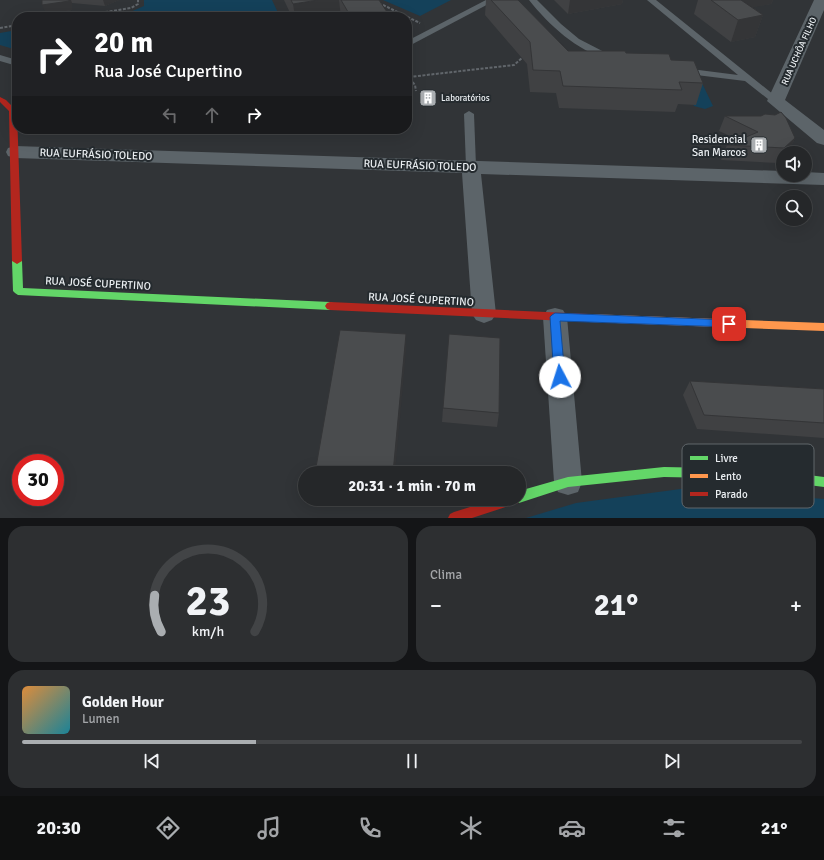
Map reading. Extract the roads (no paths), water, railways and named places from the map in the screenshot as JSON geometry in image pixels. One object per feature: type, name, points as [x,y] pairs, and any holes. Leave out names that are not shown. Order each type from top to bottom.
[{"type":"street","name":"RUA UCHÔA FILHO","points":[[776,101],[821,0]]},
{"type":"street","points":[[0,100],[4,101],[12,110]]},
{"type":"street","points":[[776,101],[824,139]]},
{"type":"street","points":[[14,134],[15,152]]},
{"type":"street","name":"RUA EUFRÁSIO TOLEDO","points":[[15,152],[472,166],[824,179]]},
{"type":"street","name":"RUA JOSÉ CUPERTINO","points":[[15,152],[18,291],[484,314],[824,327]]},
{"type":"street","points":[[472,166],[484,314]]},
{"type":"street","points":[[555,317],[568,482]]},
{"type":"street","points":[[526,495],[568,482],[664,472],[682,472]]},
{"type":"street","points":[[814,481],[824,482]]},
{"type":"street","points":[[454,518],[492,506]]},
{"type":"lane","points":[[412,42],[492,0]]},
{"type":"lane","points":[[533,0],[564,32],[580,44],[597,53],[619,59]]},
{"type":"lane","points":[[651,0],[776,101]]},
{"type":"lane","points":[[0,58],[12,61]]},
{"type":"lane","points":[[678,70],[710,75],[747,78]]},
{"type":"lane","points":[[468,114],[472,166]]},
{"type":"place","name":"Laboratórios","points":[[428,98]]},
{"type":"place","name":"Residencial San Marcos","points":[[759,145]]}]
